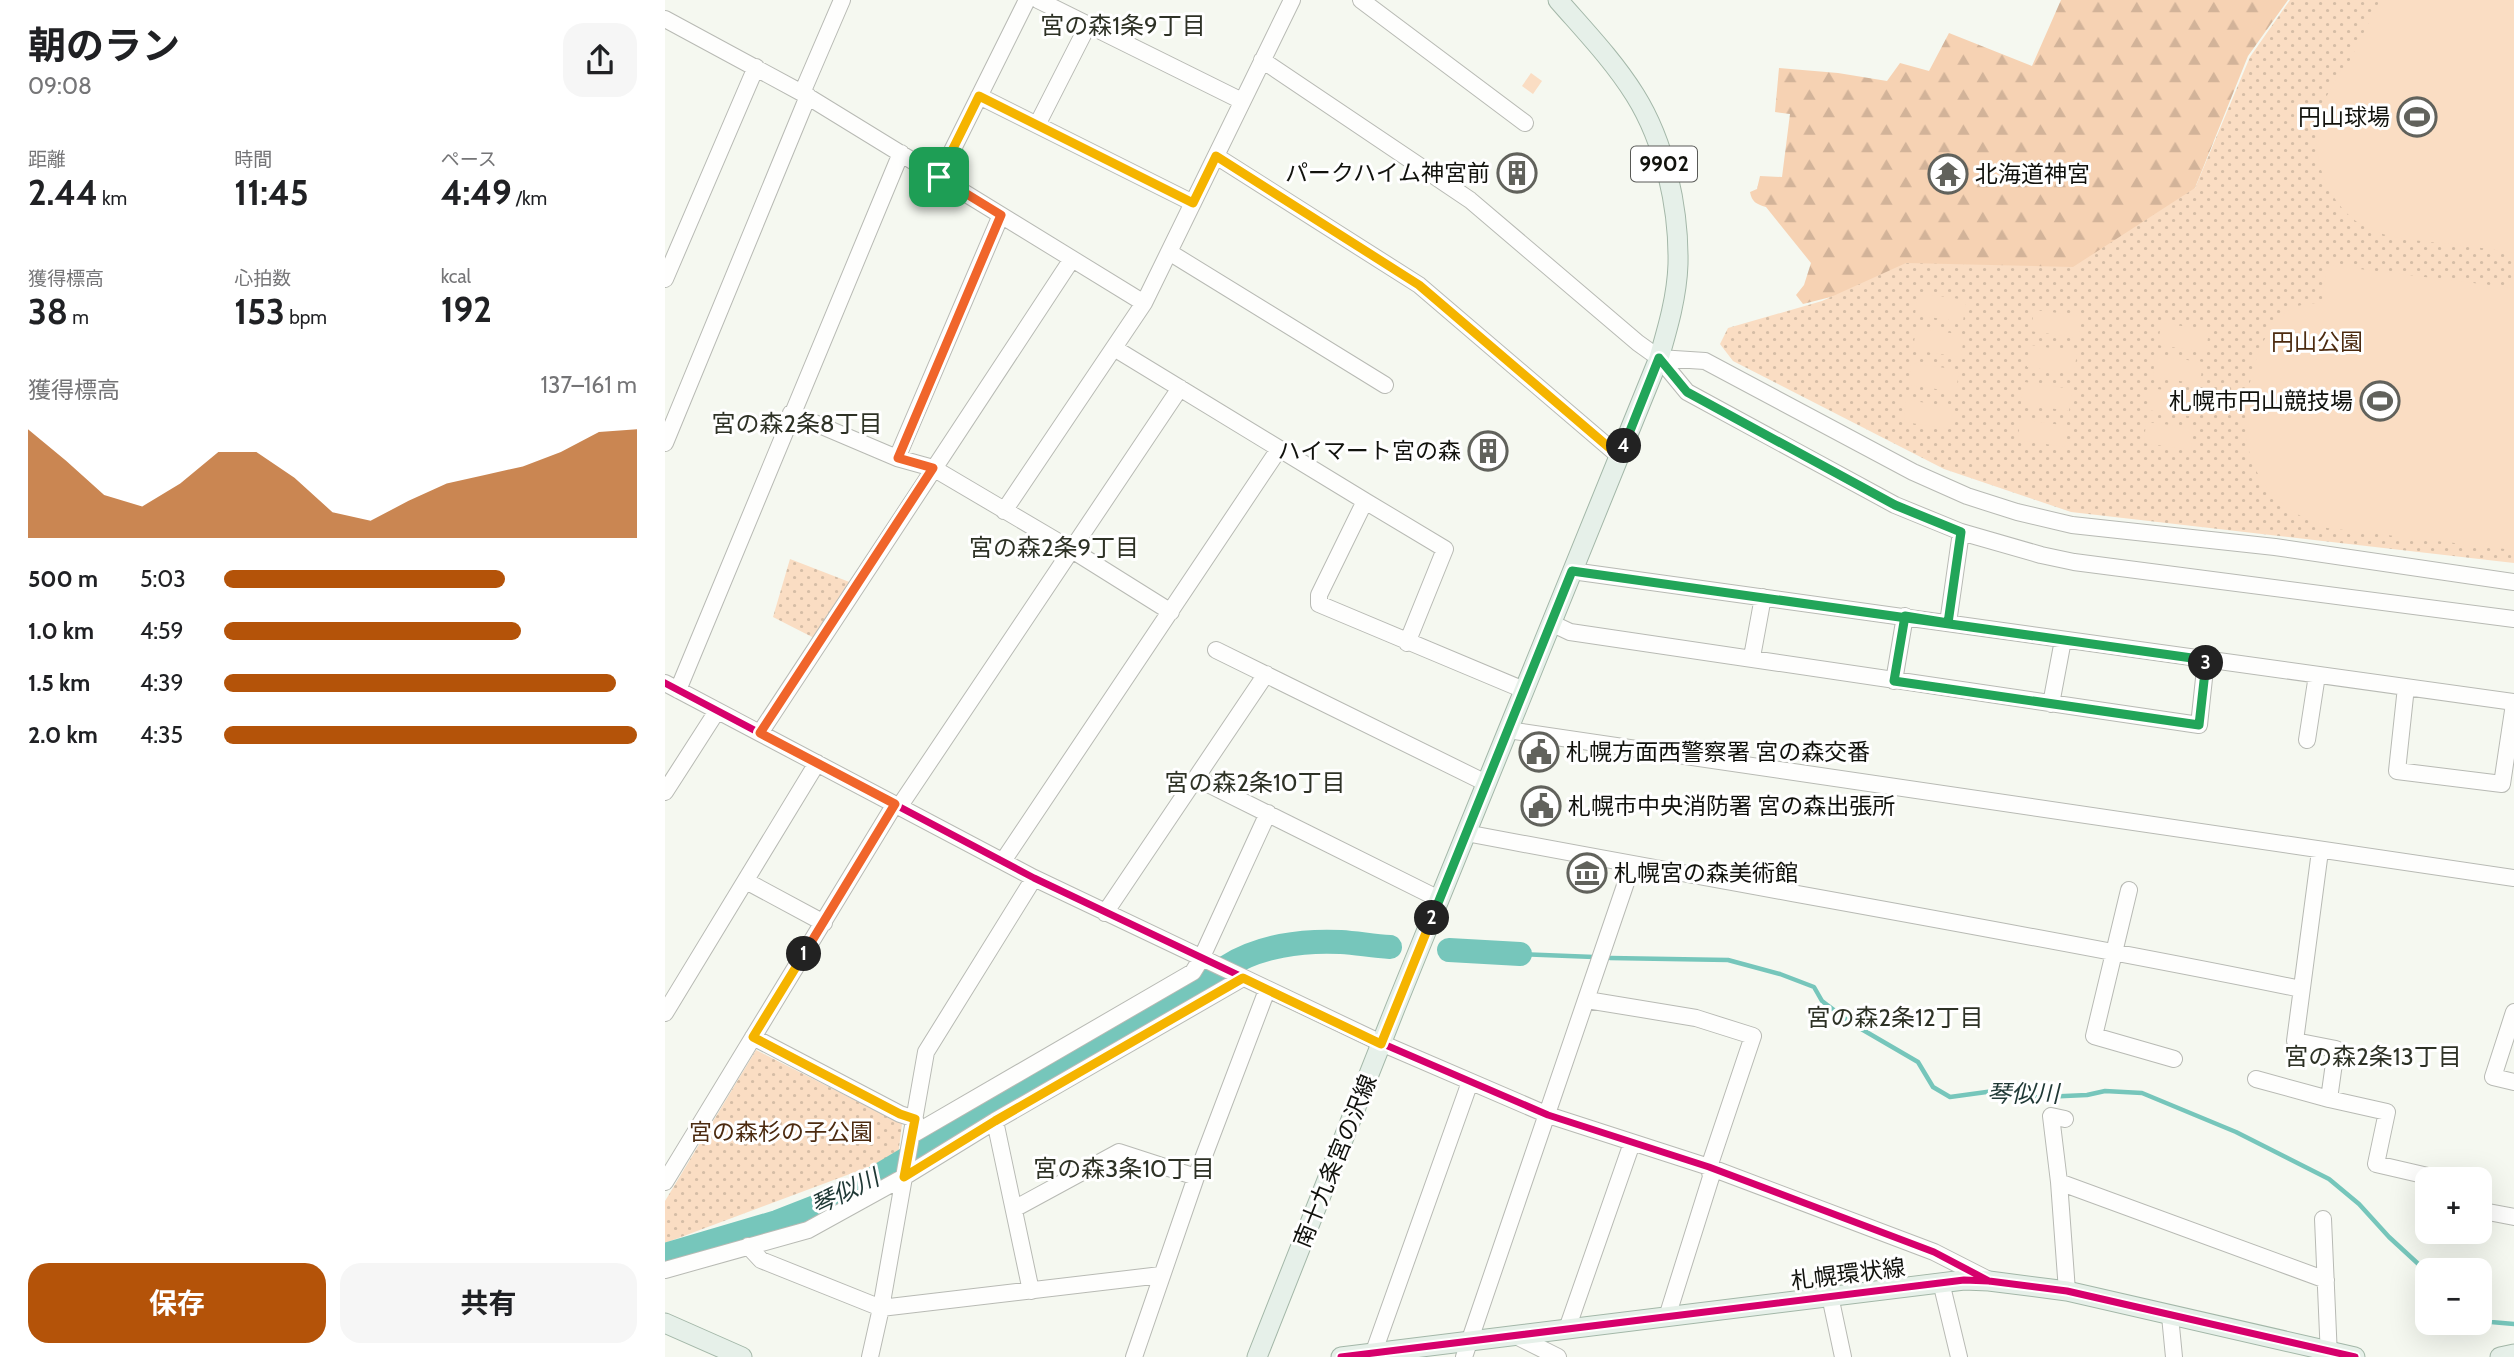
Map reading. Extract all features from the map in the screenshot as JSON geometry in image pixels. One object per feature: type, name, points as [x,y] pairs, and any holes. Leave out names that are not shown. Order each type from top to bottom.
[{"type":"main road","name":"南十九条宮の沢線","points":[[1257,1357],[1439,899],[1659,358],[1672,312],[1678,266],[1677,228],[1666,172],[1656,139],[1636,97],[1608,57],[1558,0]]},
{"type":"main road","name":"札幌環状線","points":[[1341,1357],[1467,1349],[1516,1336],[1567,1329],[1941,1282],[1989,1280],[2067,1291],[2328,1354],[2355,1357]]},
{"type":"main road","points":[[665,1323],[741,1357]]},
{"type":"main road","points":[[2500,1357],[2514,1354]]},
{"type":"street","points":[[939,177],[1027,0]]},
{"type":"street","points":[[1038,0],[1242,101]]},
{"type":"street","points":[[1004,511],[1144,303],[1291,0]]},
{"type":"street","points":[[1361,0],[1525,123]]},
{"type":"street","points":[[665,443],[805,95],[839,1]]},
{"type":"street","points":[[665,19],[756,66],[805,95],[1144,303]]},
{"type":"street","points":[[1037,125],[1088,24]]},
{"type":"street","points":[[1262,60],[1470,200],[1659,358],[1687,392],[1895,505],[1961,532],[2074,562],[2514,619]]},
{"type":"street","points":[[665,279],[756,66]]},
{"type":"street","points":[[979,96],[1193,203]]},
{"type":"street","points":[[901,153],[671,687],[1034,878],[1381,1044],[1548,1115],[1710,1167],[1934,1252],[1989,1280]]},
{"type":"street","points":[[1216,156],[1419,285],[1619,456]]},
{"type":"street","points":[[898,458],[1001,215]]},
{"type":"street","points":[[1169,252],[1385,385]]},
{"type":"street","points":[[760,733],[1072,259]]},
{"type":"street","points":[[1114,348],[1445,549],[1407,643]]},
{"type":"street","points":[[1659,358],[1705,361],[1913,472],[1967,496],[2017,512],[2072,525],[2275,547],[2514,582]]},
{"type":"street","points":[[665,1182],[897,805],[1180,388]]},
{"type":"street","points":[[791,413],[898,458],[933,468],[1171,612]]},
{"type":"street","points":[[1003,861],[1279,449]]},
{"type":"street","points":[[1365,501],[1319,595],[1319,604],[1524,690]]},
{"type":"street","points":[[1948,623],[1961,532]]},
{"type":"street","points":[[1572,571],[1905,616],[2063,640],[2406,687],[2514,703],[2502,784],[2397,771],[2406,687]]},
{"type":"street","points":[[1752,657],[1763,597]]},
{"type":"street","points":[[1894,681],[1905,616]]},
{"type":"street","points":[[1551,623],[1570,632],[2199,725],[2206,660]]},
{"type":"street","points":[[2051,704],[2063,640]]},
{"type":"street","points":[[1216,650],[1486,783]]},
{"type":"street","points":[[1105,913],[1266,674]]},
{"type":"street","points":[[2307,740],[2317,675]]},
{"type":"street","points":[[665,792],[717,711]]},
{"type":"street","points":[[1508,730],[2514,878]]},
{"type":"street","points":[[665,1013],[817,763]]},
{"type":"street","points":[[1196,778],[1439,899]]},
{"type":"street","points":[[911,1140],[1207,961],[1268,813]]},
{"type":"street","points":[[1466,833],[2115,951],[2301,989]]},
{"type":"street","points":[[2320,851],[2295,1041],[2336,1049],[2329,1099]]},
{"type":"street","points":[[1467,1349],[1632,865]]},
{"type":"street","points":[[870,1357],[926,1052],[1034,878]]},
{"type":"street","points":[[747,881],[824,923]]},
{"type":"street","points":[[2129,890],[2094,1036],[2174,1059]]},
{"type":"street","points":[[665,1270],[808,1230],[1238,976]]},
{"type":"street","points":[[1133,1357],[1266,990]]},
{"type":"street","points":[[1587,1000],[1696,1018],[1753,1036],[1710,1167],[1711,1177],[1667,1317]]},
{"type":"street","points":[[2514,1012],[2493,1077],[2514,1082]]},
{"type":"street","points":[[753,1037],[900,1114],[915,1119]]},
{"type":"street","points":[[2256,1079],[2387,1112],[2376,1164],[2415,1173]]},
{"type":"street","points":[[1373,1355],[1470,1082]]},
{"type":"street","points":[[2065,1119],[2050,1115],[2059,1182],[2067,1291]]},
{"type":"street","points":[[995,1121],[1031,1291]]},
{"type":"street","points":[[1567,1329],[1632,1143]]},
{"type":"street","points":[[1014,1209],[1119,1153],[1196,1177]]},
{"type":"street","points":[[2059,1182],[2326,1280]]},
{"type":"street","points":[[2492,1213],[2514,1217]]},
{"type":"street","points":[[2323,1219],[2328,1354]]},
{"type":"street","points":[[748,1246],[761,1260],[881,1308],[1161,1275]]},
{"type":"street","points":[[1941,1282],[1959,1357]]},
{"type":"street","points":[[1830,1296],[1843,1357]]},
{"type":"street","points":[[2170,1316],[2175,1357]]},
{"type":"street","points":[[1516,1336],[1557,1357]]},
{"type":"green space","name":"北海道神宮","points":[[2061,0],[2288,0],[2248,56],[2170,250],[2090,283],[1910,277],[1803,304],[1796,295],[1804,285],[1811,263],[1766,207],[1753,200],[1750,192],[1757,189],[1760,176],[1782,177],[1790,114],[1775,112],[1779,68],[1887,81],[1900,63],[1929,71],[1949,33],[2032,66]]},
{"type":"green space","name":"円山公園","points":[[2290,0],[2514,0],[2514,563],[2071,512],[1944,469],[1733,361],[1720,344],[1728,328],[1822,301],[1906,263],[2073,267],[2195,188],[2250,57]]},
{"type":"green space","name":"円山球場","points":[[2380,0],[2514,0],[2514,253],[2384,235],[2353,219],[2331,192],[2318,159],[2318,124],[2322,107],[2342,69],[2345,70]]},
{"type":"green space","points":[[1531,73],[1542,81],[1533,94],[1522,86]]},
{"type":"green space","name":"札幌市円山競技場","points":[[2327,265],[2514,288],[2514,550],[2327,528],[2280,502],[2265,485],[2254,465],[2247,443],[2245,420],[2254,367],[2267,335],[2284,314],[2298,306],[2322,302]]},
{"type":"green space","points":[[1918,293],[1966,300],[1963,322],[1915,315]]},
{"type":"green space","points":[[2034,310],[2082,316],[2079,338],[2031,331]]},
{"type":"green space","points":[[2161,323],[2209,330],[2206,352],[2158,345]]},
{"type":"green space","points":[[1916,328],[1964,335],[1961,357],[1913,350]]},
{"type":"green space","points":[[2030,345],[2077,352],[2074,374],[2027,367]]},
{"type":"green space","points":[[2155,356],[2203,362],[2200,384],[2153,377]]},
{"type":"green space","points":[[1911,363],[1959,370],[1956,392],[1909,385]]},
{"type":"green space","points":[[2024,382],[2072,389],[2069,411],[2021,404]]},
{"type":"green space","points":[[2150,388],[2198,395],[2195,417],[2147,410]]},
{"type":"green space","points":[[1906,400],[1955,407],[1951,429],[1904,422]]},
{"type":"green space","points":[[2020,419],[2068,426],[2065,447],[2018,440]]},
{"type":"green space","points":[[2146,422],[2194,428],[2191,450],[2144,443]]},
{"type":"green space","points":[[790,559],[852,583],[814,638],[773,617]]},
{"type":"green space","name":"宮の森杉の子公園","points":[[756,1050],[902,1124],[898,1156],[665,1243],[665,1201]]},
{"type":"waterway","name":"琴似川","points":[[665,1255],[777,1222],[846,1195],[1222,969],[1252,954],[1311,942],[1390,947]]},
{"type":"waterway","name":"琴似川","points":[[1449,950],[1520,954]]},
{"type":"waterway","name":"琴似川","points":[[1520,954],[1594,957]]},
{"type":"waterway","name":"琴似川","points":[[1610,958],[1728,960],[1780,974],[1814,987],[1822,1001],[1851,1023],[1918,1062],[1933,1087],[1950,1097],[2001,1090],[2024,1098],[2087,1095],[2105,1091],[2142,1093],[2236,1132],[2329,1179],[2359,1204],[2415,1261]]},
{"type":"waterway","name":"琴似川","points":[[2492,1322],[2514,1324]]},
{"type":"cycle path","points":[[665,683],[1034,878],[1381,1043],[1548,1115],[1709,1167],[1934,1252],[1989,1281]]},
{"type":"cycle path","points":[[1341,1357],[1964,1280],[2067,1291],[2355,1357]]},
{"type":"place","name":"円山球場","points":[[2417,117]]},
{"type":"place","name":"パークハイム神宮前","points":[[1517,173]]},
{"type":"place","name":"北海道神宮","points":[[1948,174]]},
{"type":"place","name":"札幌市円山競技場","points":[[2380,401]]},
{"type":"place","name":"ハイマート宮の森","points":[[1488,451]]},
{"type":"place","name":"札幌方面西警察署 宮の森交番","points":[[1539,752]]},
{"type":"place","name":"札幌市中央消防署 宮の森出張所","points":[[1541,806]]},
{"type":"place","name":"札幌宮の森美術館","points":[[1587,873]]},
{"type":"district","name":"宮の森1条9丁目","points":[[1123,26]]},
{"type":"district","name":"宮の森2条8丁目","points":[[797,424]]},
{"type":"district","name":"宮の森2条9丁目","points":[[1054,548]]},
{"type":"district","name":"宮の森2条10丁目","points":[[1255,783]]},
{"type":"district","name":"宮の森2条12丁目","points":[[1895,1018]]},
{"type":"district","name":"宮の森2条13丁目","points":[[2373,1057]]},
{"type":"district","name":"宮の森3条10丁目","points":[[1124,1169]]},
{"type":"route","points":[[939,177],[979,96],[1193,203],[1216,156],[1419,285],[1619,456],[1659,358],[1687,392],[1895,505],[1961,532],[1948,623],[1905,616],[1894,681],[2199,725],[2206,660],[2063,640],[1905,616],[1572,571],[1381,1044],[1243,978],[995,1121],[904,1177],[915,1119],[900,1114],[753,1037],[895,804],[760,733],[933,468],[898,458],[1001,215],[939,177]]}]
